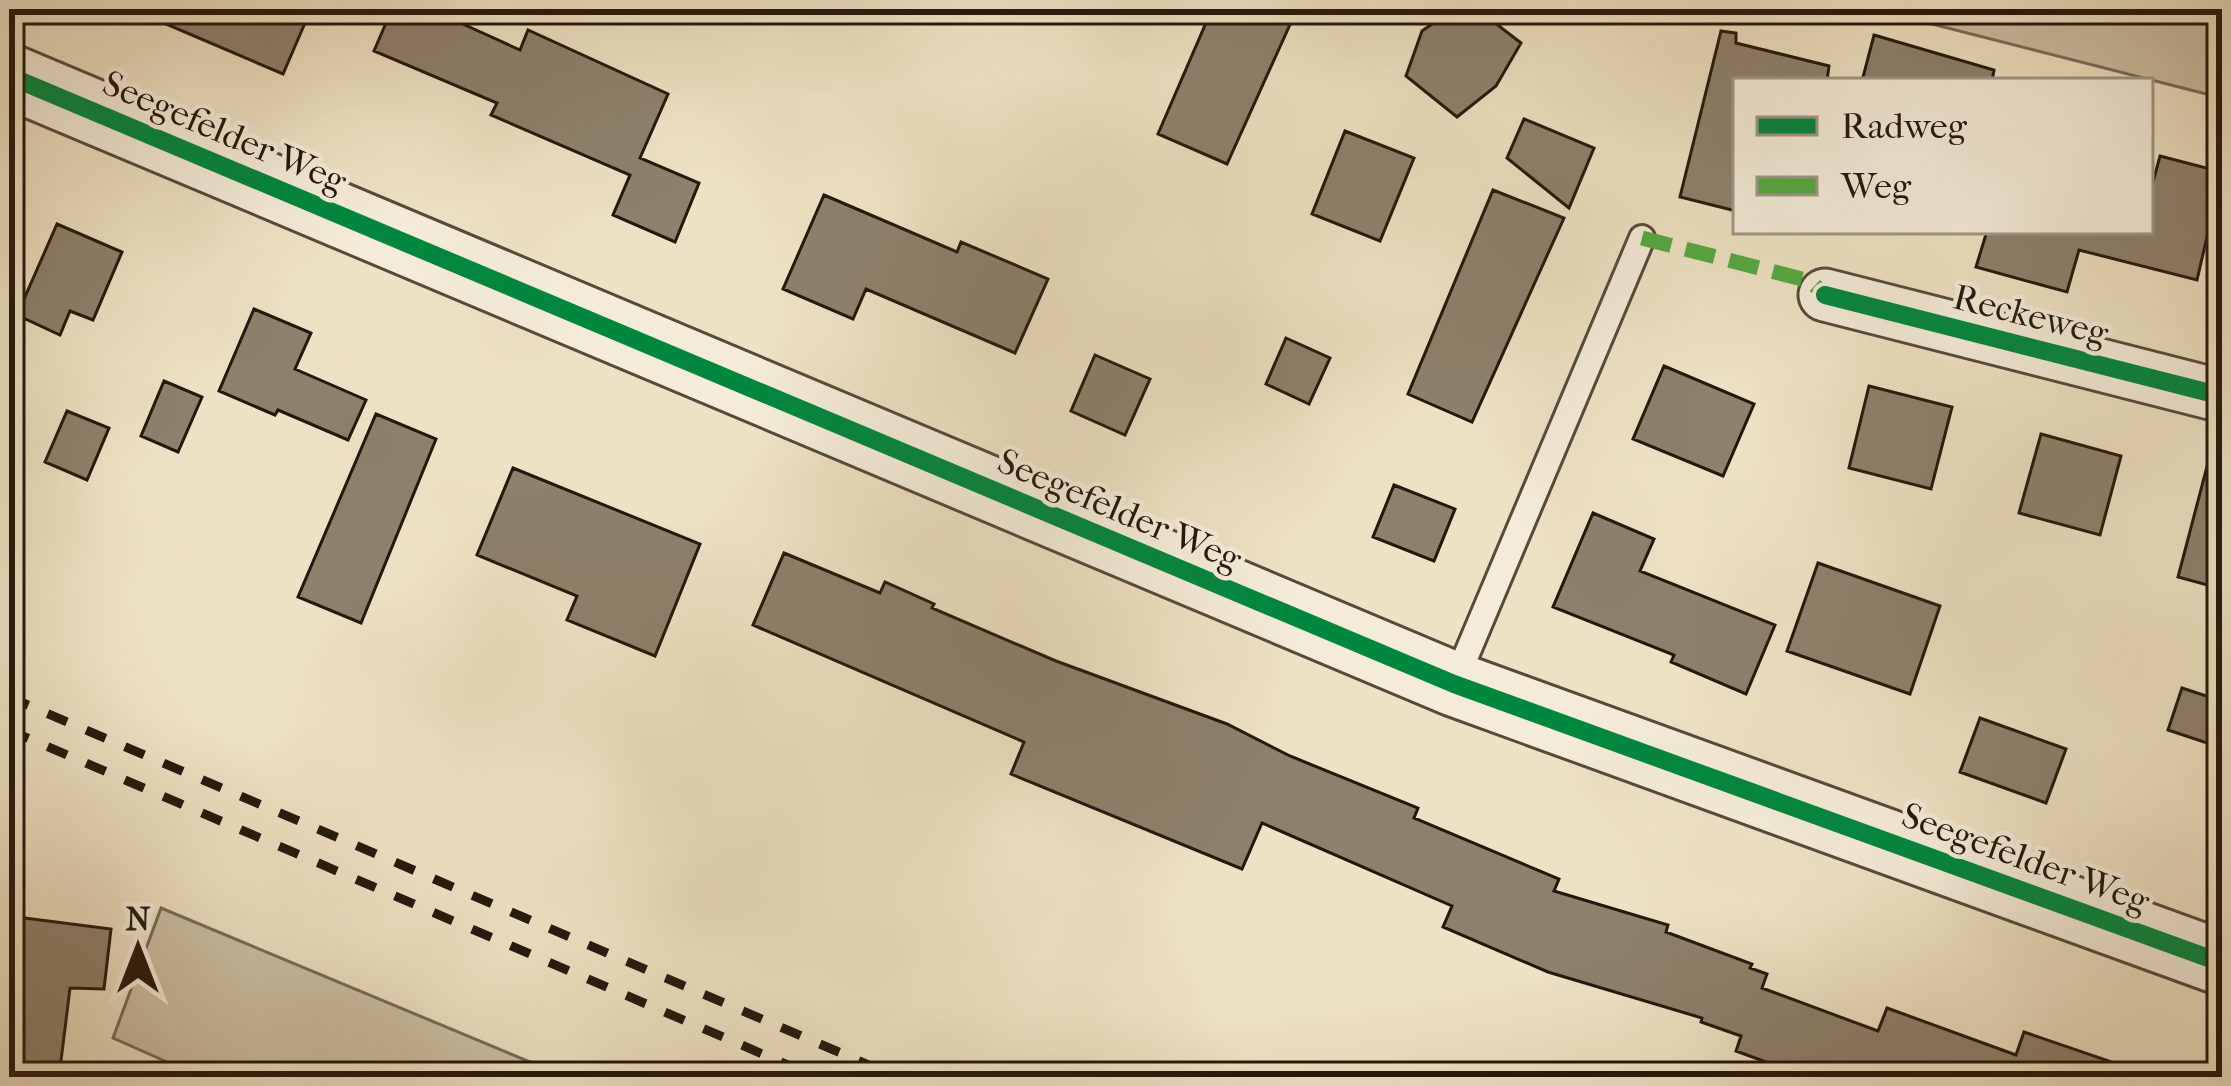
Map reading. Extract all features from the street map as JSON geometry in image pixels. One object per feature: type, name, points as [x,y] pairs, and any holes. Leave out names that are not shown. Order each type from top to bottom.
[{"type":"street","name":"Seegefelder Weg","points":[[9,76],[1454,685],[2222,963]]},
{"type":"street","name":"Reckeweg","points":[[1825,296],[2222,397]]},
{"type":"lane","points":[[1454,685],[1642,238]]},
{"type":"shaded area","points":[[1873,9],[2222,9],[2222,98]]},
{"type":"shaded area","points":[[161,908],[566,1077],[201,1077],[113,1038]]},
{"type":"building","points":[[131,9],[311,9],[283,74]]},
{"type":"building","points":[[392,9],[456,9],[452,19],[520,50],[528,30],[668,94],[640,158],[699,183],[675,242],[613,215],[630,175],[491,115],[497,103],[374,51]]},
{"type":"building","points":[[1212,9],[1297,9],[1227,164],[1158,134]]},
{"type":"building","points":[[1454,9],[1477,9],[1521,43],[1496,86],[1457,117],[1406,76],[1422,31]]},
{"type":"building","points":[[1721,31],[1736,33],[1736,43],[1829,66],[1827,78],[1733,78],[1733,210],[1680,197]]},
{"type":"building","points":[[1874,35],[1994,70],[1993,78],[1863,78]]},
{"type":"building","points":[[1524,119],[1594,148],[1569,208],[1507,158]]},
{"type":"building","points":[[1345,131],[1414,158],[1380,241],[1312,214]]},
{"type":"building","points":[[2160,156],[2222,172],[2197,280],[2079,250],[2067,292],[1976,267],[1986,234],[2153,234],[2153,182]]},
{"type":"building","points":[[1493,190],[1564,218],[1472,422],[1408,394]]},
{"type":"building","points":[[824,195],[957,252],[961,242],[1048,279],[1015,353],[866,289],[853,319],[783,289]]},
{"type":"building","points":[[57,224],[122,252],[93,320],[70,311],[60,335],[17,315]]},
{"type":"building","points":[[254,309],[311,333],[295,369],[366,400],[348,440],[219,391]]},
{"type":"building","points":[[1286,338],[1330,358],[1309,404],[1266,384]]},
{"type":"building","points":[[1095,355],[1150,379],[1125,435],[1071,411]]},
{"type":"building","points":[[1664,366],[1754,404],[1723,476],[1633,439]]},
{"type":"building","points":[[164,381],[202,397],[178,452],[141,436]]},
{"type":"building","points":[[1869,386],[1952,407],[1931,489],[1849,468]]},
{"type":"building","points":[[67,411],[109,428],[87,480],[45,462]]},
{"type":"building","points":[[376,414],[436,439],[361,623],[298,597]]},
{"type":"building","points":[[2041,434],[2121,456],[2100,535],[2019,513]]},
{"type":"building","points":[[2209,459],[2222,461],[2222,589],[2178,577]]},
{"type":"building","points":[[513,468],[700,544],[655,656],[567,620],[577,596],[477,555]]},
{"type":"building","points":[[1394,485],[1455,509],[1434,561],[1373,537]]},
{"type":"building","points":[[1593,513],[1654,539],[1640,571],[1775,625],[1746,694],[1671,662],[1674,655],[1553,607]]},
{"type":"building","points":[[784,553],[880,593],[885,582],[934,604],[932,608],[1056,661],[1227,724],[1290,756],[1418,808],[1414,818],[1559,879],[1554,891],[1668,925],[1666,932],[1752,964],[1750,968],[1767,974],[1762,988],[1878,1031],[1887,1008],[2016,1055],[2024,1032],[2135,1070],[2134,1077],[1807,1077],[1736,1051],[1741,1036],[1701,1022],[1702,1018],[1548,972],[1443,927],[1452,906],[1262,823],[1242,869],[1011,774],[1024,742],[753,625]]},
{"type":"building","points":[[1818,563],[1940,606],[1910,694],[1787,651]]},
{"type":"building","points":[[2182,688],[2222,701],[2222,748],[2168,730]]},
{"type":"building","points":[[1980,718],[2066,749],[2046,803],[1960,772]]},
{"type":"building","points":[[9,916],[111,929],[104,989],[70,988],[59,1077],[9,1077]]},
{"type":"railway","points":[[9,697],[897,1077]]},
{"type":"railway","points":[[9,730],[816,1077]]},
{"type":"marked path","points":[[1642,238],[1810,281],[1825,295]]},
{"type":"cycle path","points":[[9,76],[1454,684],[2222,963]]},
{"type":"cycle path","points":[[1825,295],[2222,396]]}]
